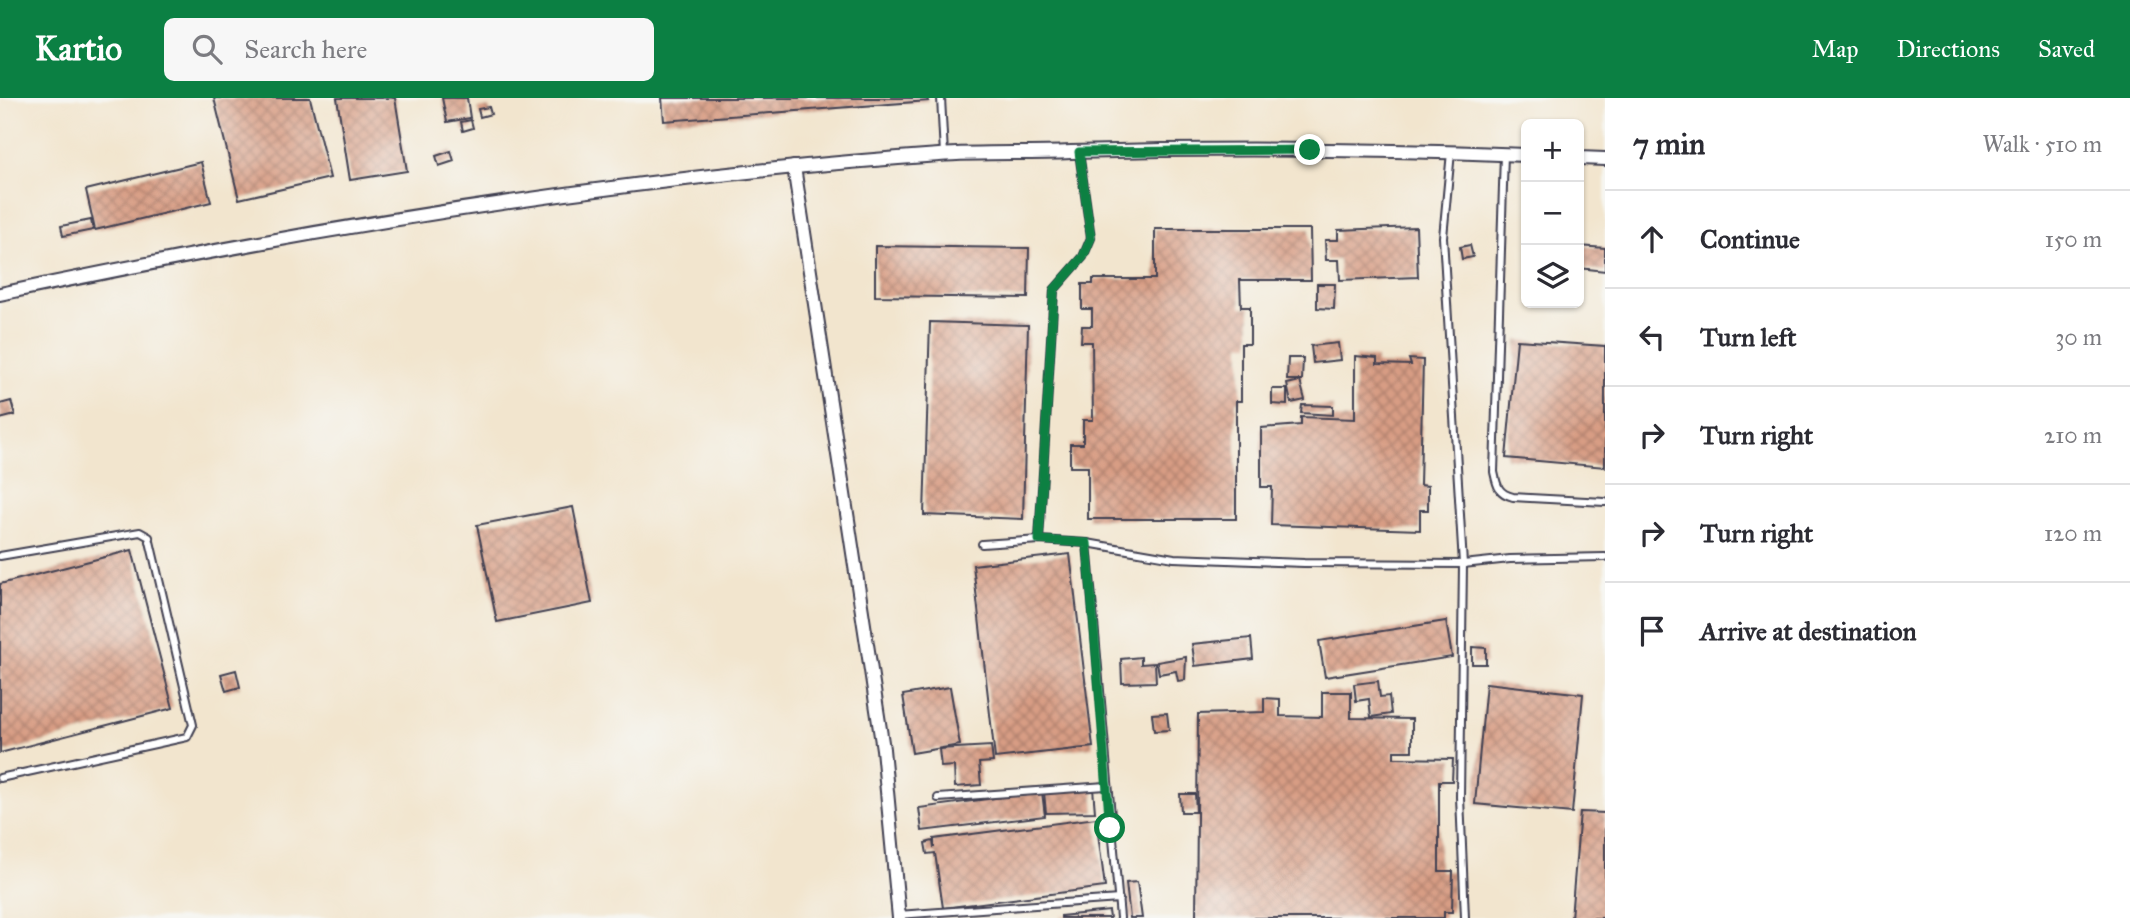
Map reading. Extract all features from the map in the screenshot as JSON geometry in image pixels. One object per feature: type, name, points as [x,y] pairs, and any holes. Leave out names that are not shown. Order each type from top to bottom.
[{"type":"street","points":[[0,294],[129,267],[421,214],[667,178],[944,154],[1451,152],[1521,155]]},
{"type":"street","points":[[1584,158],[1605,159]]},
{"type":"street","points":[[794,167],[883,749],[899,917]]},
{"type":"lane","points":[[941,98],[944,154]]},
{"type":"lane","points":[[1039,540],[1054,290],[1083,257],[1091,238],[1079,152]]},
{"type":"lane","points":[[1451,152],[1443,237],[1463,564],[1460,797],[1465,918]]},
{"type":"lane","points":[[1504,154],[1494,472],[1498,488],[1502,494],[1513,497],[1605,502]]},
{"type":"lane","points":[[0,556],[140,532],[149,537],[193,725],[187,737],[0,778]]},
{"type":"lane","points":[[982,544],[1039,540],[1087,543],[1174,558],[1304,563],[1463,564],[1510,559],[1605,557]]},
{"type":"lane","points":[[1087,543],[1106,786],[1120,918]]},
{"type":"lane","points":[[937,798],[1106,786]]},
{"type":"lane","points":[[899,917],[1119,899]]},
{"type":"building","points":[[214,98],[310,98],[330,178],[239,199]]},
{"type":"building","points":[[337,98],[395,98],[407,171],[350,180]]},
{"type":"building","points":[[442,98],[467,98],[470,118],[447,122]]},
{"type":"building","points":[[662,98],[927,98],[928,101],[664,121]]},
{"type":"building","points":[[489,107],[491,114],[480,117],[478,109]]},
{"type":"building","points":[[471,120],[473,128],[463,131],[461,122]]},
{"type":"building","points":[[451,151],[454,161],[439,166],[436,156]]},
{"type":"building","points":[[201,162],[211,202],[95,230],[86,190]]},
{"type":"building","points":[[91,220],[93,230],[63,236],[61,226]]},
{"type":"building","points":[[1416,227],[1418,277],[1340,280],[1339,260],[1326,260],[1325,240],[1338,240],[1338,230]]},
{"type":"building","points":[[1155,229],[1310,229],[1311,280],[1240,280],[1241,307],[1250,307],[1250,344],[1241,344],[1241,401],[1236,401],[1236,519],[1088,519],[1088,467],[1070,467],[1070,444],[1083,444],[1083,420],[1093,420],[1092,342],[1081,342],[1082,326],[1092,326],[1092,309],[1082,309],[1082,284],[1093,284],[1093,279],[1155,279]]},
{"type":"building","points":[[1470,245],[1473,257],[1462,259],[1460,247]]},
{"type":"building","points":[[875,246],[1029,248],[1028,298],[875,296]]},
{"type":"building","points":[[1584,246],[1605,248],[1605,271],[1584,269]]},
{"type":"building","points":[[1317,284],[1335,284],[1334,309],[1317,308]]},
{"type":"building","points":[[930,322],[1028,325],[1023,519],[924,515]]},
{"type":"building","points":[[1517,340],[1605,346],[1605,467],[1506,458]]},
{"type":"building","points":[[1338,343],[1340,360],[1313,363],[1311,346]]},
{"type":"building","points":[[1355,356],[1377,358],[1377,364],[1411,365],[1409,359],[1423,360],[1420,485],[1428,486],[1428,510],[1420,510],[1420,530],[1271,525],[1272,487],[1261,487],[1261,428],[1301,425],[1301,417],[1355,419]]},
{"type":"building","points":[[1288,358],[1303,358],[1302,380],[1287,380]]},
{"type":"building","points":[[1300,381],[1305,400],[1291,403],[1287,384]]},
{"type":"building","points":[[1272,389],[1287,389],[1287,405],[1272,404]]},
{"type":"building","points":[[11,401],[15,415],[0,419],[0,404]]},
{"type":"building","points":[[1302,405],[1333,406],[1333,415],[1301,413]]},
{"type":"building","points":[[573,507],[592,603],[497,622],[477,525]]},
{"type":"building","points":[[132,550],[173,708],[0,753],[0,584]]},
{"type":"building","points":[[1070,554],[1093,747],[995,758],[973,565]]},
{"type":"building","points":[[1446,621],[1452,657],[1325,677],[1319,641]]},
{"type":"building","points":[[1251,638],[1253,659],[1195,666],[1192,644]]},
{"type":"building","points":[[1472,647],[1486,648],[1486,664],[1472,664]]},
{"type":"building","points":[[1141,657],[1141,664],[1155,663],[1156,682],[1122,683],[1121,659]]},
{"type":"building","points":[[1186,657],[1185,680],[1178,681],[1176,671],[1159,674],[1157,662]]},
{"type":"building","points":[[236,670],[240,687],[226,691],[221,674]]},
{"type":"building","points":[[1378,681],[1380,697],[1389,696],[1391,714],[1371,717],[1369,699],[1356,701],[1354,684]]},
{"type":"building","points":[[1486,683],[1583,694],[1572,813],[1475,804]]},
{"type":"building","points":[[950,687],[960,745],[912,753],[903,695]]},
{"type":"building","points":[[1322,692],[1351,692],[1351,718],[1412,719],[1412,751],[1394,751],[1394,758],[1453,759],[1452,781],[1439,781],[1439,871],[1453,871],[1452,912],[1444,912],[1444,918],[1196,918],[1198,714],[1264,712],[1264,698],[1280,699],[1280,716],[1322,717]]},
{"type":"building","points":[[1167,713],[1169,730],[1154,731],[1152,714]]},
{"type":"building","points":[[991,746],[993,762],[979,763],[981,785],[955,787],[954,766],[941,767],[939,749]]},
{"type":"building","points":[[1093,788],[1095,812],[1046,813],[1044,792]]},
{"type":"building","points":[[1042,792],[1045,816],[922,831],[919,808]]},
{"type":"building","points":[[1180,794],[1195,794],[1196,812],[1181,812]]},
{"type":"building","points":[[1580,812],[1605,813],[1605,918],[1571,918]]},
{"type":"building","points":[[1096,818],[1105,887],[943,908],[935,853],[927,854],[925,843],[933,841],[934,848],[934,839]]},
{"type":"building","points":[[1137,882],[1142,918],[1130,918],[1126,883]]},
{"type":"building","points":[[1109,911],[1110,918],[1061,918],[1061,916]]},
{"type":"route","points":[[1110,828],[1087,543],[1039,540],[1051,306],[1054,290],[1083,257],[1091,238],[1079,152],[1310,150]]}]
